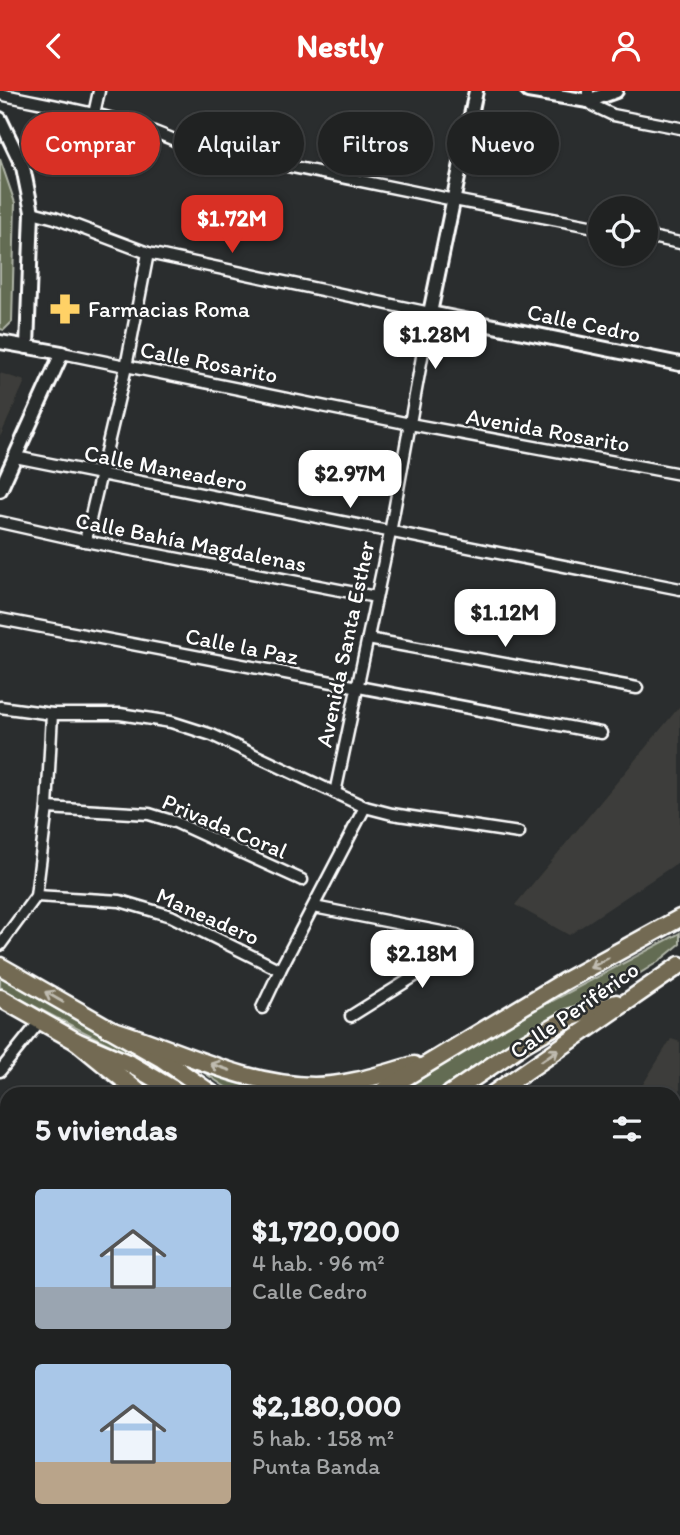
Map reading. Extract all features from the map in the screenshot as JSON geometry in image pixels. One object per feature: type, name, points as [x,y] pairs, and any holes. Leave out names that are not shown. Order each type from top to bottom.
[{"type":"main road","name":"Calle Periférico","points":[[389,1087],[563,982],[680,918]]},
{"type":"main road","points":[[0,966],[161,1058],[202,1087]]},
{"type":"main road","name":"Calle Periférico","points":[[503,1087],[680,966]]},
{"type":"main road","points":[[0,998],[76,1041],[130,1064],[169,1087]]},
{"type":"main road","points":[[460,1087],[525,1043],[569,1018],[633,998]]},
{"type":"main road","points":[[107,1028],[223,1069],[277,1083],[315,1086],[340,1084],[430,1061]]},
{"type":"main road","points":[[76,1041],[132,1087]]},
{"type":"street","points":[[94,112],[99,91]]},
{"type":"street","name":"Avenida Santa Esther","points":[[335,793],[390,533],[430,313],[475,91]]},
{"type":"street","points":[[528,91],[588,96],[616,91]]},
{"type":"street","points":[[0,94],[85,112]]},
{"type":"street","points":[[588,96],[594,106],[613,115],[680,128]]},
{"type":"street","points":[[0,119],[23,167],[32,212],[27,347]]},
{"type":"street","points":[[160,134],[185,145],[588,226]]},
{"type":"street","name":"Calle Cedro","points":[[32,212],[148,253],[680,364]]},
{"type":"street","points":[[658,238],[680,243]]},
{"type":"street","points":[[85,541],[126,367],[148,253]]},
{"type":"street","name":"Calle Rosarito","points":[[0,342],[410,424]]},
{"type":"street","points":[[0,490],[62,353]]},
{"type":"street","name":"Avenida Rosarito","points":[[410,424],[680,474]]},
{"type":"street","name":"Calle Maneadero","points":[[15,457],[680,589]]},
{"type":"street","name":"Calle Bahía Magdalenas","points":[[0,522],[376,597]]},
{"type":"street","name":"Calle la Paz","points":[[0,619],[601,733]]},
{"type":"street","points":[[368,639],[637,688]]},
{"type":"street","points":[[0,706],[52,714],[120,715],[171,722],[212,736],[365,807],[392,814],[519,832]]},
{"type":"street","points":[[0,945],[36,896],[47,808],[52,714]]},
{"type":"street","points":[[262,1009],[365,807]]},
{"type":"street","name":"Privada Coral","points":[[47,808],[149,814],[175,821],[302,880]]},
{"type":"street","name":"Maneadero","points":[[36,896],[120,901],[171,916],[280,970]]},
{"type":"street","points":[[314,907],[457,935],[463,940],[455,951],[351,1016]]},
{"type":"street","points":[[0,1071],[40,1021]]},
{"type":"shaded area","points":[[0,373],[25,381],[0,437]]},
{"type":"shaded area","points":[[680,706],[680,861],[569,935],[515,905]]},
{"type":"shaded area","points":[[671,1039],[680,1042],[680,1087],[641,1087]]},
{"type":"green space","points":[[0,159],[15,203],[12,322],[4,330],[0,329]]},
{"type":"green space","points":[[680,933],[680,944],[658,962],[608,993],[604,991],[593,1002],[548,1020],[487,1057],[445,1087],[401,1087],[507,1025]]},
{"type":"green space","points":[[0,977],[190,1087],[186,1087],[0,987]]},
{"type":"green space","points":[[194,1066],[260,1087],[226,1087]]},
{"type":"place","name":"Farmacias Roma","points":[[65,309]]}]
